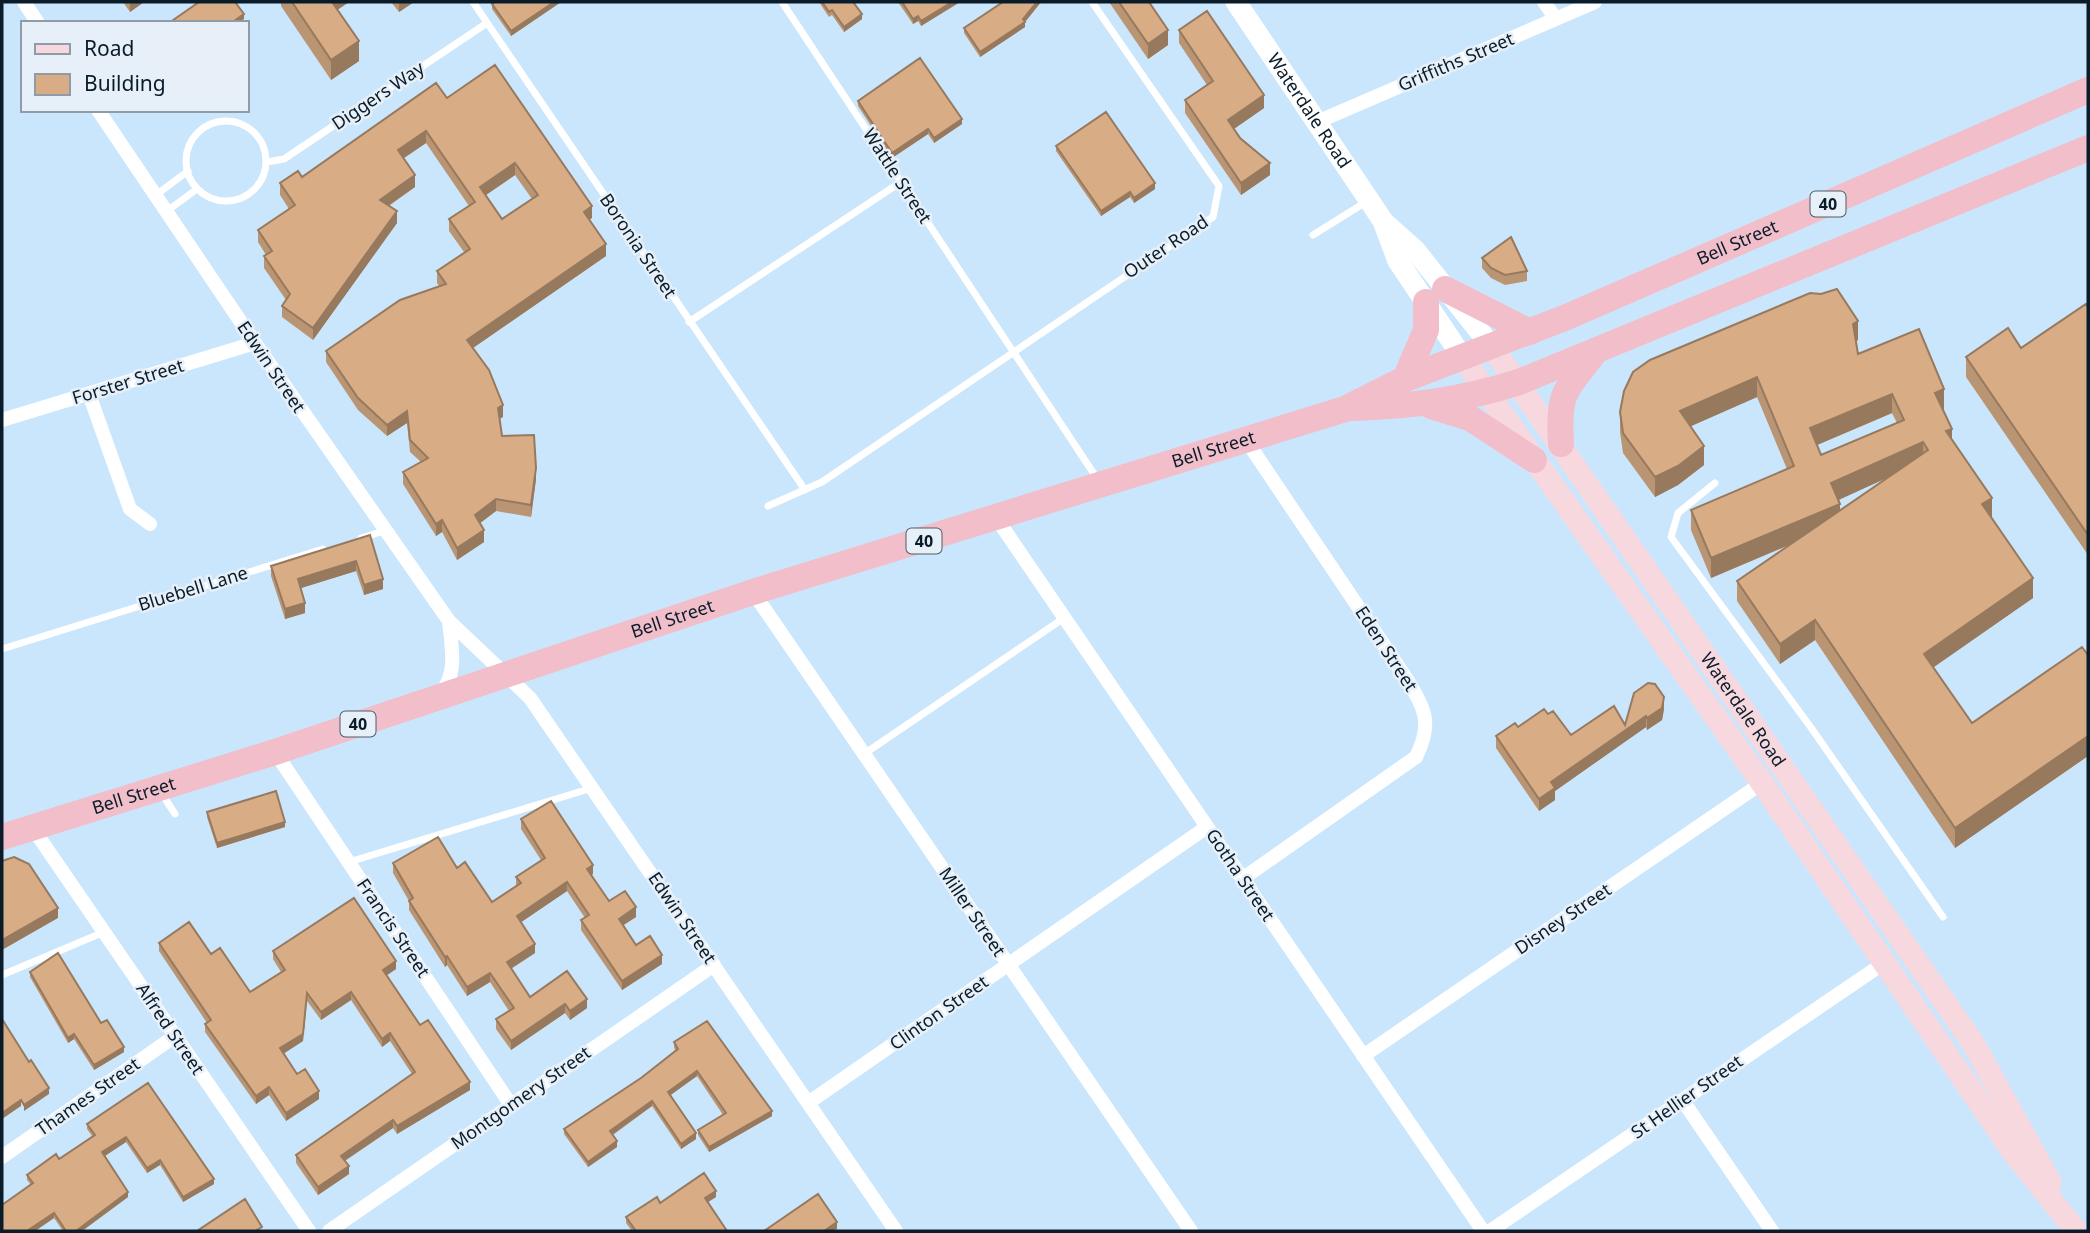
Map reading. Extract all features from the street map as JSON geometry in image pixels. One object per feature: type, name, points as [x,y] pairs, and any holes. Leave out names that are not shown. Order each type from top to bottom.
[{"type":"highway","name":"Bell Street","points":[[2,837],[275,752],[753,592],[1345,409],[1405,379],[1530,332],[2088,90]]},
{"type":"highway","name":"Bell Street","points":[[1345,409],[1427,405],[1486,393],[1519,382],[2088,148]]},
{"type":"highway","points":[[1405,379],[1426,330],[1436,296],[1530,332]]},
{"type":"highway","points":[[1561,444],[1559,406],[1565,391],[1596,351]]},
{"type":"highway","points":[[1427,405],[1470,418],[1534,460]]},
{"type":"main road","name":"Waterdale Road","points":[[1492,347],[1519,382],[1973,1043],[2026,1134],[2073,1227]]},
{"type":"main road","name":"Waterdale Road","points":[[1463,358],[1762,783],[2011,1149],[2073,1227]]},
{"type":"main road","points":[[1884,963],[1907,947]]},
{"type":"street","points":[[24,2],[37,21]]},
{"type":"street","name":"Waterdale Road","points":[[1236,2],[1383,221],[1415,250],[1463,358]]},
{"type":"street","points":[[1544,2],[1556,19]]},
{"type":"street","name":"Griffiths Street","points":[[1317,122],[1595,2]]},
{"type":"street","name":"Edwin Street","points":[[99,112],[384,531],[449,621],[530,698],[594,787],[895,1231]]},
{"type":"street","name":"Waterdale Road","points":[[1436,296],[1492,347]]},
{"type":"street","name":"Forster Street","points":[[2,420],[255,343]]},
{"type":"street","points":[[89,394],[130,509],[150,524]]},
{"type":"street","name":"Eden Street","points":[[1242,879],[1416,757],[1427,734],[1423,705],[1246,440]]},
{"type":"street","name":"Gotha Street","points":[[996,519],[1483,1231]]},
{"type":"street","name":"Miller Street","points":[[753,592],[1191,1231]]},
{"type":"street","points":[[433,700],[445,688],[453,666],[449,621]]},
{"type":"street","name":"Francis Street","points":[[275,752],[511,1105]]},
{"type":"street","name":"Disney Street","points":[[1363,1056],[1762,783]]},
{"type":"street","name":"Alfred Street","points":[[32,827],[309,1231]]},
{"type":"street","name":"Clinton Street","points":[[808,1103],[1207,827]]},
{"type":"street","name":"St Hellier Street","points":[[1490,1231],[1884,963]]},
{"type":"street","name":"Montgomery Street","points":[[329,1231],[714,965]]},
{"type":"street","name":"Thames Street","points":[[2,1157],[175,1036]]},
{"type":"street","points":[[1683,1101],[1772,1231]]},
{"type":"lane","name":"Boronia Street","points":[[473,2],[805,489]]},
{"type":"lane","name":"Wattle Street","points":[[782,2],[1101,485]]},
{"type":"lane","name":"Outer Road","points":[[768,506],[822,482],[1013,350],[1213,217],[1219,186],[1092,2]]},
{"type":"lane","name":"Diggers Way","points":[[267,162],[284,159],[487,23]]},
{"type":"lane","points":[[229,121],[252,130],[260,139],[267,162],[264,175],[247,196],[221,201],[197,189],[188,171],[186,159],[195,135],[216,122],[229,121]]},
{"type":"lane","points":[[156,195],[188,171]]},
{"type":"lane","points":[[689,322],[901,182]]},
{"type":"lane","points":[[166,211],[197,189]]},
{"type":"lane","points":[[1313,235],[1369,200]]},
{"type":"lane","points":[[1715,483],[1678,513],[1671,537],[1812,729],[1942,917]]},
{"type":"lane","points":[[356,540],[384,531]]},
{"type":"lane","name":"Bluebell Lane","points":[[2,649],[330,547]]},
{"type":"lane","points":[[864,754],[1064,618]]},
{"type":"lane","points":[[158,787],[175,814]]},
{"type":"lane","points":[[349,863],[594,787]]},
{"type":"lane","points":[[2,975],[104,932]]},
{"type":"building","points":[[199,2],[235,2],[244,14],[234,21],[172,21]]},
{"type":"building","points":[[292,2],[332,2],[359,41],[331,60]]},
{"type":"building","points":[[554,2],[511,31],[492,4]]},
{"type":"building","points":[[822,2],[853,2],[862,14],[844,27],[832,10],[829,12]]},
{"type":"building","points":[[902,2],[952,2],[921,21],[918,16],[913,19]]},
{"type":"building","points":[[1003,2],[1037,2],[1023,19],[1025,22],[980,52],[964,28]]},
{"type":"building","points":[[1119,2],[1149,2],[1168,30],[1148,44]]},
{"type":"building","points":[[1207,11],[1264,95],[1228,120],[1240,138],[1270,163],[1241,183],[1185,100],[1213,81],[1179,30]]},
{"type":"building","points":[[920,58],[962,119],[934,138],[928,129],[892,153],[858,101]]},
{"type":"building","points":[[495,65],[592,206],[584,212],[606,244],[467,340],[489,370],[503,405],[498,408],[502,436],[534,435],[536,468],[531,505],[496,499],[475,515],[484,530],[457,548],[442,520],[436,524],[403,472],[428,458],[410,440],[407,411],[387,425],[358,398],[326,351],[400,300],[446,284],[437,271],[470,249],[449,219],[475,202],[426,131],[398,150],[415,175],[380,200],[397,211],[313,328],[282,306],[290,294],[264,256],[272,251],[258,230],[295,205],[280,183],[298,171],[302,177],[436,83],[447,98]],"holes":[[[515,163],[538,195],[502,219],[480,187]]]},
{"type":"building","points":[[1106,112],[1155,183],[1134,198],[1130,192],[1101,211],[1056,146]]},
{"type":"building","points":[[1511,237],[1527,271],[1505,275],[1491,268],[1482,258]]},
{"type":"building","points":[[1837,289],[1858,321],[1853,324],[1858,354],[1919,329],[1944,389],[1935,393],[1952,429],[1946,431],[1992,498],[1982,504],[2033,578],[1924,654],[1972,723],[2082,647],[2088,655],[2088,736],[1955,828],[1815,620],[1780,644],[1737,581],[1928,450],[1923,442],[1831,483],[1840,504],[1711,558],[1691,510],[1794,466],[1757,377],[1680,411],[1704,446],[1678,466],[1655,477],[1623,433],[1620,412],[1624,391],[1633,372],[1650,360],[1810,293],[1821,294]],"holes":[[[1892,394],[1904,420],[1821,455],[1810,428]]]},
{"type":"building","points":[[2086,304],[2088,535],[1966,357],[2008,328],[2021,348]]},
{"type":"building","points":[[370,535],[383,579],[364,585],[356,561],[298,579],[305,603],[285,609],[271,566]]},
{"type":"building","points":[[1648,683],[1655,684],[1664,697],[1662,708],[1647,718],[1646,716],[1551,782],[1555,788],[1539,799],[1496,736],[1515,723],[1518,727],[1544,709],[1548,714],[1553,711],[1571,735],[1614,706],[1625,725],[1634,693]]},
{"type":"building","points":[[276,791],[285,822],[217,843],[207,812]]},
{"type":"building","points":[[551,801],[593,865],[587,869],[609,901],[625,891],[636,907],[619,919],[636,945],[650,936],[662,955],[622,981],[581,920],[589,915],[567,882],[517,916],[535,944],[507,962],[530,997],[567,971],[587,999],[570,1011],[565,1004],[511,1041],[496,1019],[514,1008],[490,973],[467,987],[409,901],[413,898],[393,863],[438,837],[457,868],[465,862],[492,902],[521,883],[516,877],[545,858],[521,819]]},
{"type":"building","points":[[14,857],[29,864],[58,908],[2,940],[2,861]]},
{"type":"building","points":[[354,898],[396,961],[383,970],[420,1025],[428,1020],[470,1082],[397,1126],[393,1120],[341,1156],[349,1166],[318,1187],[296,1155],[415,1072],[390,1033],[382,1039],[351,992],[321,1012],[307,993],[303,1034],[280,1048],[297,1074],[305,1069],[319,1091],[286,1113],[269,1087],[256,1096],[205,1024],[211,1020],[159,943],[189,922],[211,954],[220,948],[250,992],[285,970],[273,951]]},
{"type":"building","points":[[58,953],[101,1023],[107,1020],[124,1047],[94,1065],[74,1034],[68,1038],[30,972]]},
{"type":"building","points":[[2,1019],[49,1088],[24,1105],[21,1100],[2,1113]]},
{"type":"building","points":[[707,1021],[772,1111],[709,1147],[698,1130],[726,1113],[697,1071],[668,1092],[696,1133],[681,1144],[652,1101],[610,1131],[617,1141],[588,1162],[564,1129],[641,1078],[678,1049],[674,1042]]},
{"type":"building","points":[[148,1083],[214,1179],[183,1197],[160,1160],[147,1168],[126,1137],[102,1152],[128,1192],[76,1231],[66,1231],[54,1213],[27,1231],[2,1231],[2,1205],[33,1183],[27,1175],[56,1154],[59,1159],[95,1135],[87,1124]]},
{"type":"building","points":[[704,1173],[716,1191],[705,1198],[727,1231],[636,1231],[626,1217],[657,1197],[660,1203]]},
{"type":"building","points":[[818,1194],[837,1222],[824,1231],[764,1231]]},
{"type":"building","points":[[245,1199],[262,1227],[255,1231],[197,1231]]}]
